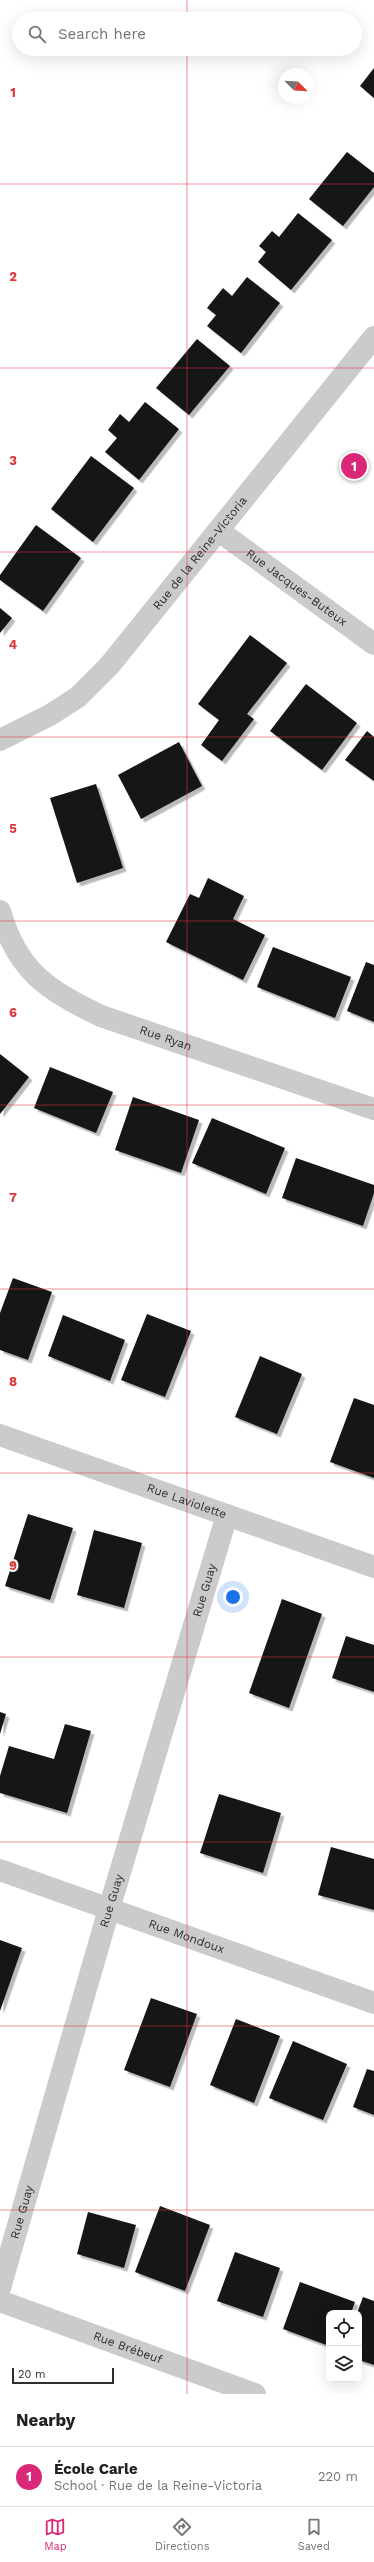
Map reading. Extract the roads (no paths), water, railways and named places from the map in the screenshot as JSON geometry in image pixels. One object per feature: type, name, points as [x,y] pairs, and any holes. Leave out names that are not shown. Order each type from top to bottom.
[{"type":"street","name":"Rue de la Reine-Victoria","points":[[0,740],[50,715],[78,697],[109,666],[374,337]]},
{"type":"street","name":"Rue Jacques-Buteux","points":[[219,531],[374,644]]},
{"type":"street","name":"Rue Ryan","points":[[0,911],[7,936],[31,971],[36,977],[74,1003],[101,1016],[374,1109]]},
{"type":"street","name":"Rue Laviolette","points":[[0,1434],[374,1567]]},
{"type":"street","name":"Rue Guay","points":[[0,2288],[109,1909],[227,1515]]},
{"type":"street","name":"Rue Mondoux","points":[[0,1870],[374,2003]]},
{"type":"street","name":"Rue Brébeuf","points":[[0,2301],[255,2394]]},
{"type":"place","name":"École Carle","points":[[354,466]]}]
